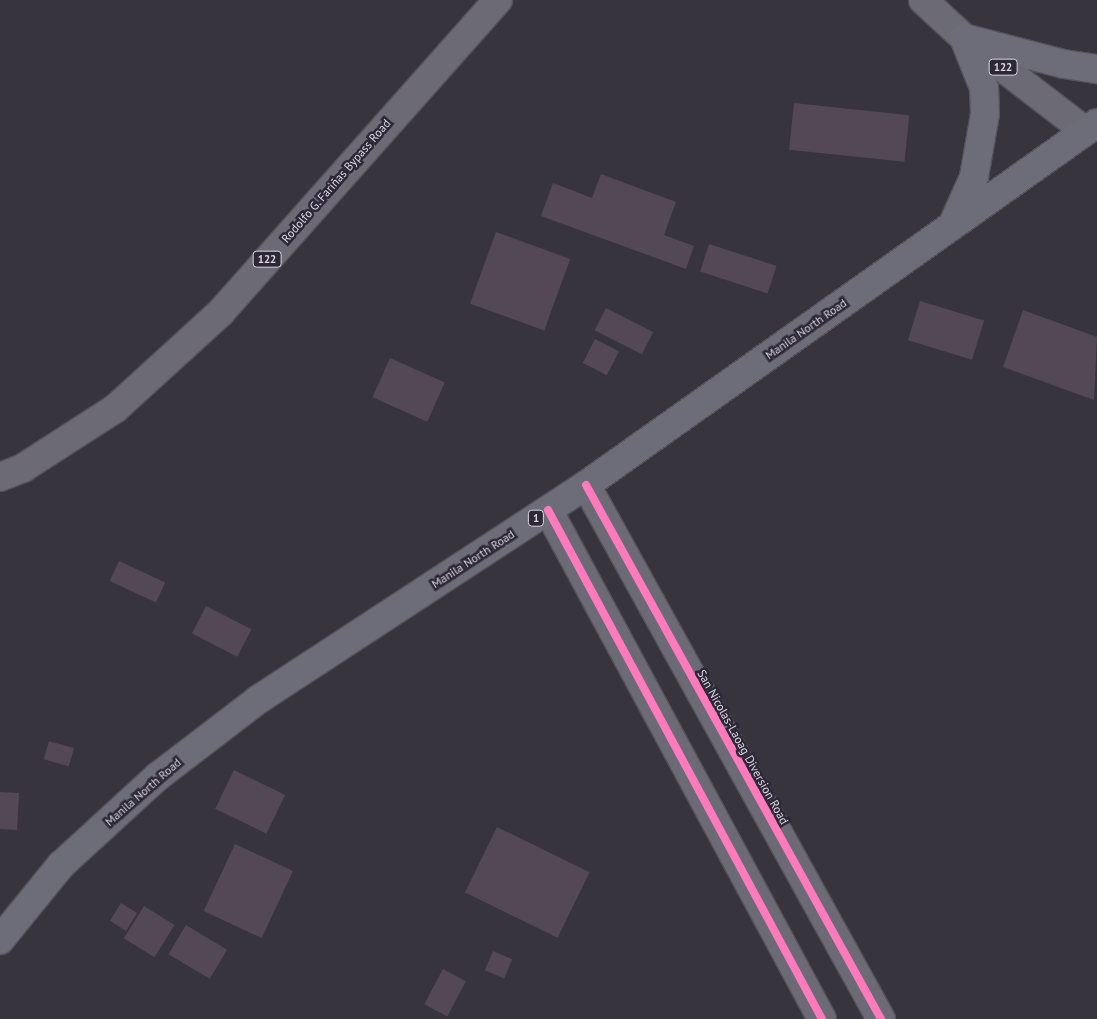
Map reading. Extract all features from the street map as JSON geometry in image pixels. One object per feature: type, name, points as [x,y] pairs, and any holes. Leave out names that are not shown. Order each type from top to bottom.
[{"type":"highway","points":[[964,38],[1064,64],[1097,69]]},
{"type":"highway","points":[[951,228],[974,177],[985,114],[984,88],[964,38]]},
{"type":"highway","name":"Manila North Road","points":[[0,940],[61,864],[158,777],[259,699],[586,485],[1091,127]]},
{"type":"main road","name":"Rodolfo G. Fariñas Bypass Road","points":[[0,477],[23,468],[116,408],[221,312],[498,0]]},
{"type":"main road","name":"122","points":[[923,0],[964,38],[1091,127]]},
{"type":"main road","name":"San Nicolas-Laoag Diversion Road","points":[[586,485],[881,1019]]},
{"type":"main road","points":[[548,510],[822,1019]]},
{"type":"building","points":[[794,103],[909,115],[904,162],[789,150]]},
{"type":"building","points":[[601,174],[676,202],[664,235],[694,246],[686,269],[541,216],[553,183],[592,198]]},
{"type":"building","points":[[496,232],[570,259],[544,330],[470,303]]},
{"type":"building","points":[[709,244],[777,266],[768,294],[700,272]]},
{"type":"building","points":[[920,301],[984,321],[972,360],[908,340]]},
{"type":"building","points":[[606,308],[653,332],[642,354],[595,330]]},
{"type":"building","points":[[1023,310],[1097,337],[1094,400],[1003,367]]},
{"type":"building","points":[[595,339],[619,351],[607,375],[583,363]]},
{"type":"building","points":[[390,358],[445,382],[427,422],[373,397]]},
{"type":"building","points":[[119,561],[165,583],[156,602],[110,581]]},
{"type":"building","points":[[206,606],[251,629],[237,657],[192,634]]},
{"type":"building","points":[[49,741],[74,748],[69,766],[44,759]]},
{"type":"building","points":[[234,770],[285,795],[266,834],[215,809]]},
{"type":"building","points":[[0,792],[19,793],[17,830],[0,829]]},
{"type":"building","points":[[497,827],[590,872],[558,938],[465,893]]},
{"type":"building","points":[[235,844],[293,871],[262,938],[204,911]]},
{"type":"building","points":[[121,903],[137,913],[126,931],[110,921]]},
{"type":"building","points":[[144,906],[175,925],[154,957],[124,938]]},
{"type":"building","points":[[186,925],[227,950],[210,979],[168,954]]},
{"type":"building","points":[[493,951],[512,959],[504,979],[485,970]]},
{"type":"building","points":[[443,969],[466,981],[447,1017],[424,1004]]},
{"type":"cycle path","points":[[586,485],[881,1019]]},
{"type":"cycle path","points":[[548,510],[822,1019]]}]
